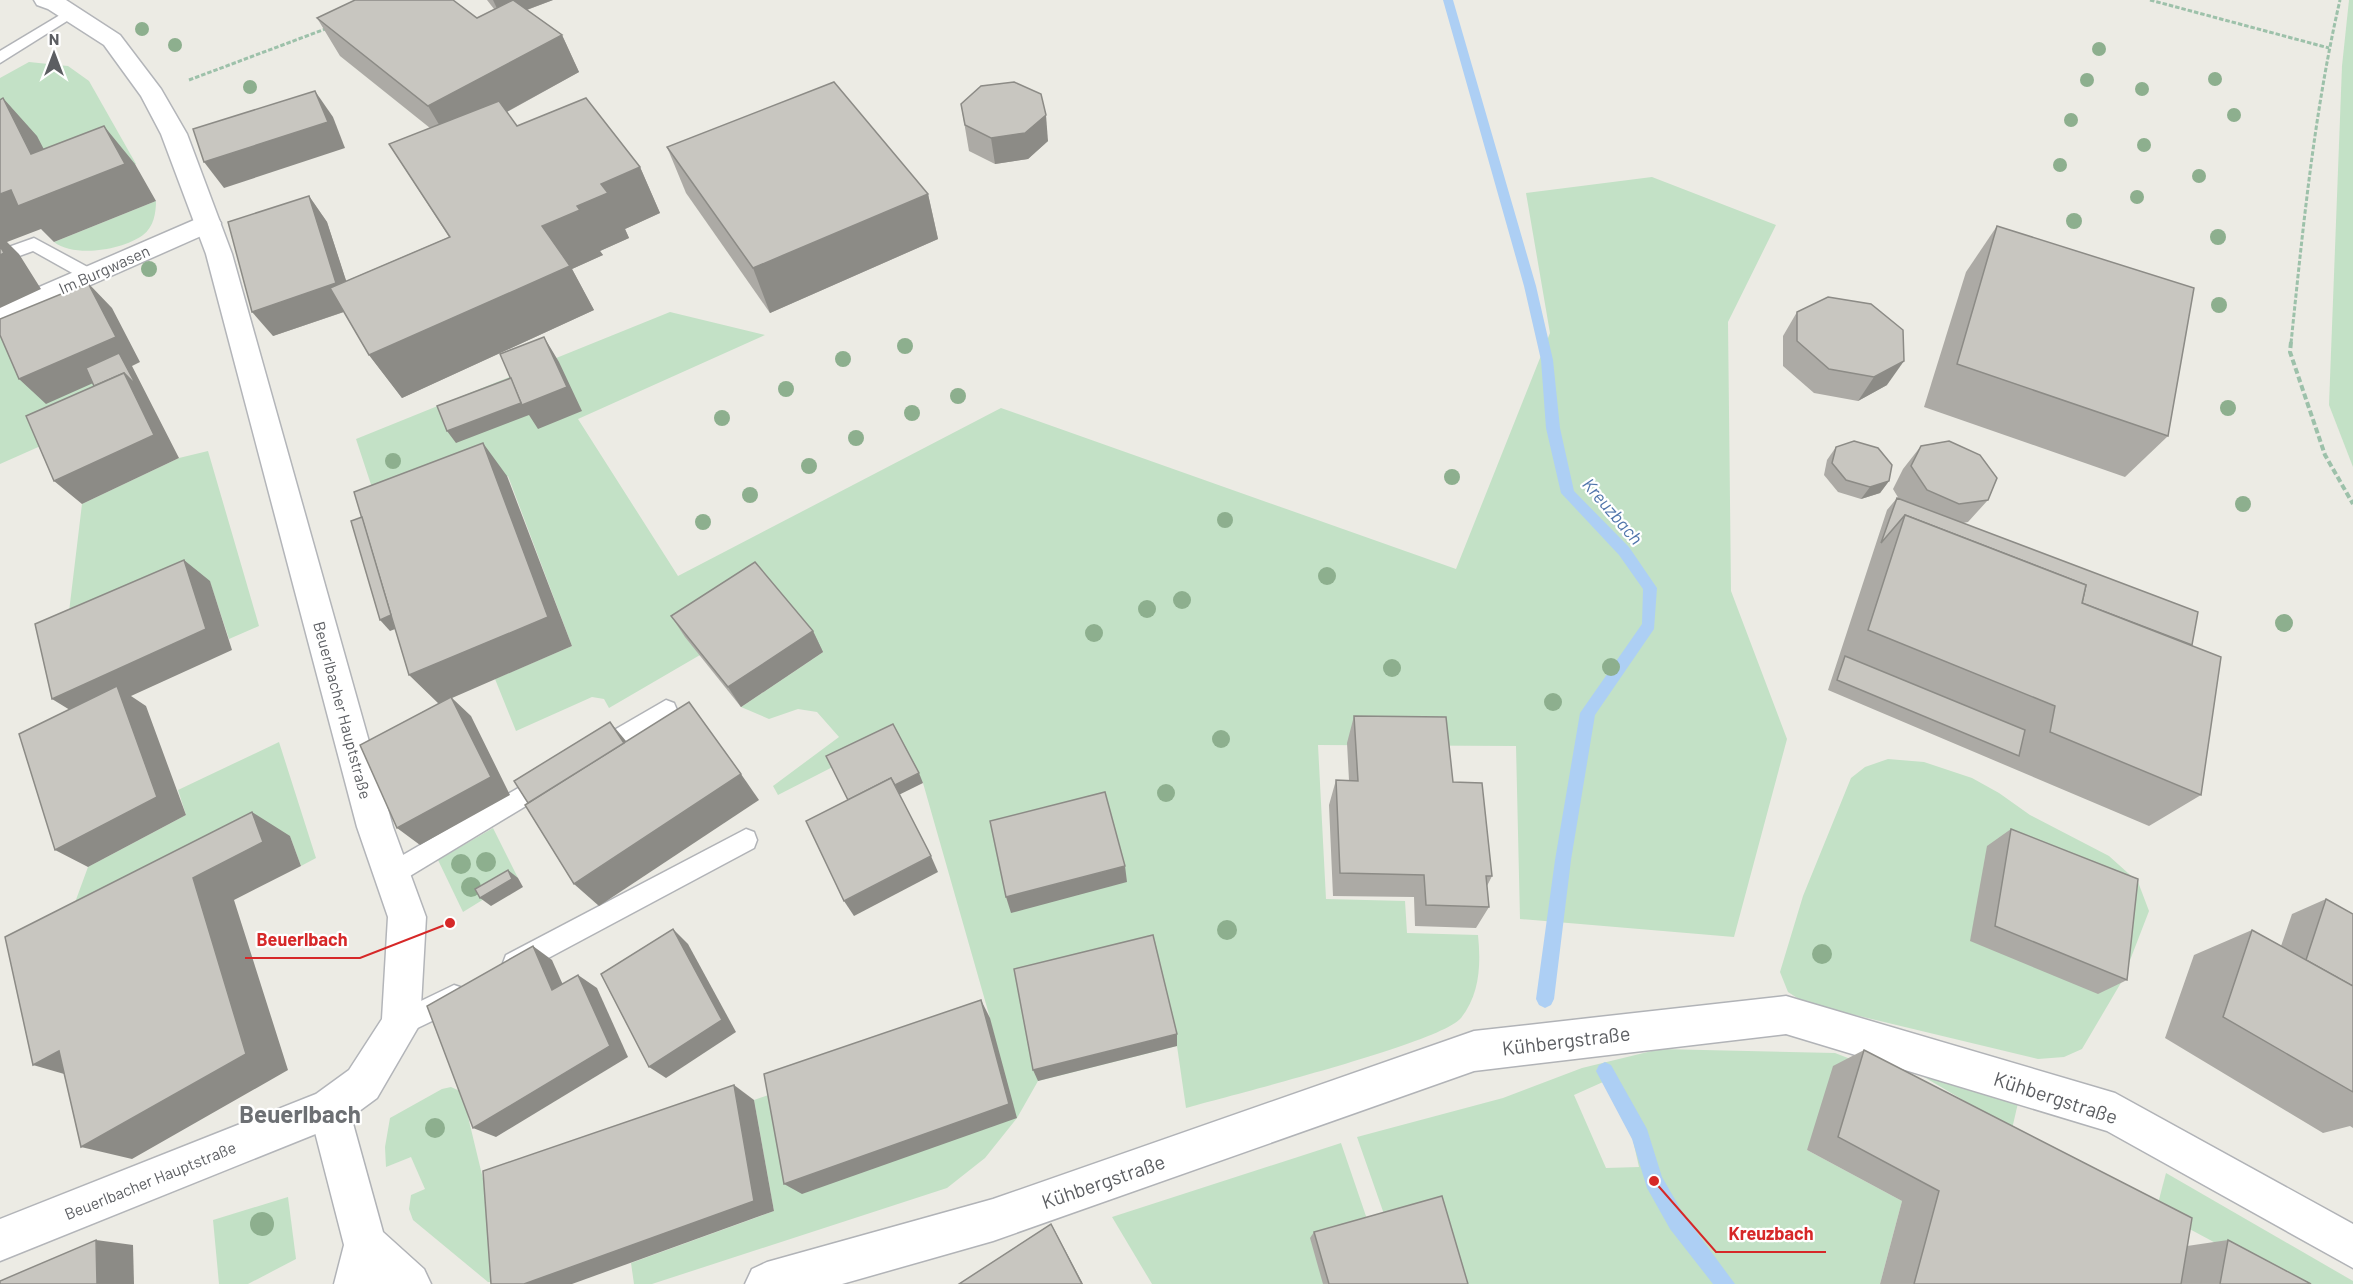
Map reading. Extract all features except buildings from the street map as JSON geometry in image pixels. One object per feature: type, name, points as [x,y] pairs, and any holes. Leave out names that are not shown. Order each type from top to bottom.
[{"type":"street","name":"Beuerlbacher Hauptstraße","points":[[0,1240],[329,1109],[363,1084],[401,1024],[407,917],[375,827],[219,254],[208,223],[174,135],[152,94],[112,40],[57,6]]},
{"type":"street","name":"Im Burgwasen","points":[[0,315],[208,223]]},
{"type":"street","name":"Kühbergstraße","points":[[767,1284],[993,1220],[1474,1051],[1786,1015],[2115,1113],[2353,1247]]},
{"type":"street","points":[[329,1109],[361,1265],[409,1284]]},
{"type":"lane","points":[[0,58],[57,6]]},
{"type":"lane","points":[[0,256],[34,244],[89,275]]},
{"type":"lane","points":[[392,874],[666,710]]},
{"type":"lane","points":[[401,1024],[746,840]]},
{"type":"path","points":[[2150,0],[2329,48]]},
{"type":"path","points":[[2340,0],[2329,48],[2303,228],[2290,352],[2325,455],[2353,504]]},
{"type":"path","points":[[152,94],[337,24]]},
{"type":"green space","points":[[2349,0],[2353,0],[2353,467],[2329,405],[2342,66]]},
{"type":"green space","points":[[29,62],[68,66],[89,81],[136,164],[65,191],[0,120],[0,78]]},
{"type":"green space","points":[[1652,177],[1776,225],[1728,322],[1731,591],[1787,739],[1734,937],[1520,919],[1516,746],[1318,745],[1326,899],[1405,901],[1407,933],[1478,935],[1479,957],[1476,989],[1461,1018],[1445,1029],[1377,1054],[1186,1108],[1177,1046],[1038,1081],[1017,1118],[985,1158],[947,1188],[652,1284],[634,1284],[631,1263],[774,1211],[754,1100],[990,1018],[923,783],[897,734],[778,795],[773,786],[839,737],[817,712],[798,709],[769,719],[741,707],[823,652],[700,655],[609,708],[604,699],[592,697],[516,731],[495,679],[572,646],[508,476],[384,524],[356,439],[670,312],[765,335],[578,419],[678,576],[1001,408],[1456,569],[1550,333],[1526,193]]},
{"type":"green space","points":[[156,201],[155,214],[150,228],[143,235],[124,245],[86,251],[63,247],[54,242]]},
{"type":"green space","points":[[11,330],[99,380],[115,413],[0,464],[0,336]]},
{"type":"green space","points":[[208,451],[259,626],[229,639],[210,582],[65,645],[82,504],[179,458]]},
{"type":"green space","points":[[279,742],[316,858],[301,866],[290,836],[55,957],[88,867],[186,815],[178,790]]},
{"type":"green space","points":[[1888,759],[1924,762],[1972,778],[1999,793],[2030,815],[2109,856],[2138,882],[2149,911],[2122,981],[2082,1049],[2064,1057],[2038,1059],[1805,1003],[1788,992],[1780,972],[1803,896],[1851,778],[1865,767]]},
{"type":"green space","points":[[493,828],[518,878],[463,912],[438,860]]},
{"type":"green space","points":[[1660,1049],[1835,1053],[1866,1065],[1807,1150],[1902,1201],[1880,1284],[1457,1284],[1385,1217],[1357,1137],[1503,1098],[1582,1068]],"holes":[[[1603,1082],[1632,1136],[1639,1167],[1606,1168],[1574,1095]]]},
{"type":"green space","points":[[1919,1074],[2018,1103],[2012,1129]]},
{"type":"green space","points":[[451,1087],[462,1092],[506,1274],[501,1282],[488,1282],[413,1220],[409,1209],[411,1195],[425,1189],[411,1157],[386,1167],[385,1147],[390,1118],[442,1089]]},
{"type":"green space","points":[[1341,1143],[1368,1222],[1323,1284],[1152,1284],[1112,1217]]},
{"type":"green space","points":[[2166,1173],[2353,1281],[2353,1284],[2292,1284],[2156,1211]]},
{"type":"green space","points":[[288,1197],[296,1259],[248,1284],[219,1284],[213,1220]]},
{"type":"waterway","name":"Kreuzbach","points":[[1448,0],[1530,286],[1547,360],[1553,428],[1568,493],[1624,551],[1650,588],[1649,625],[1588,713],[1563,860],[1545,999]]},
{"type":"waterway","name":"Kreuzbach","points":[[1605,1071],[1640,1136],[1654,1181],[1677,1222],[1725,1284]]},
{"type":"place","name":"Beuerlbach","points":[[450,923]]},
{"type":"place","name":"Kreuzbach","points":[[1654,1181]]},
{"type":"district","name":"Beuerlbach","points":[[300,1113]]}]
